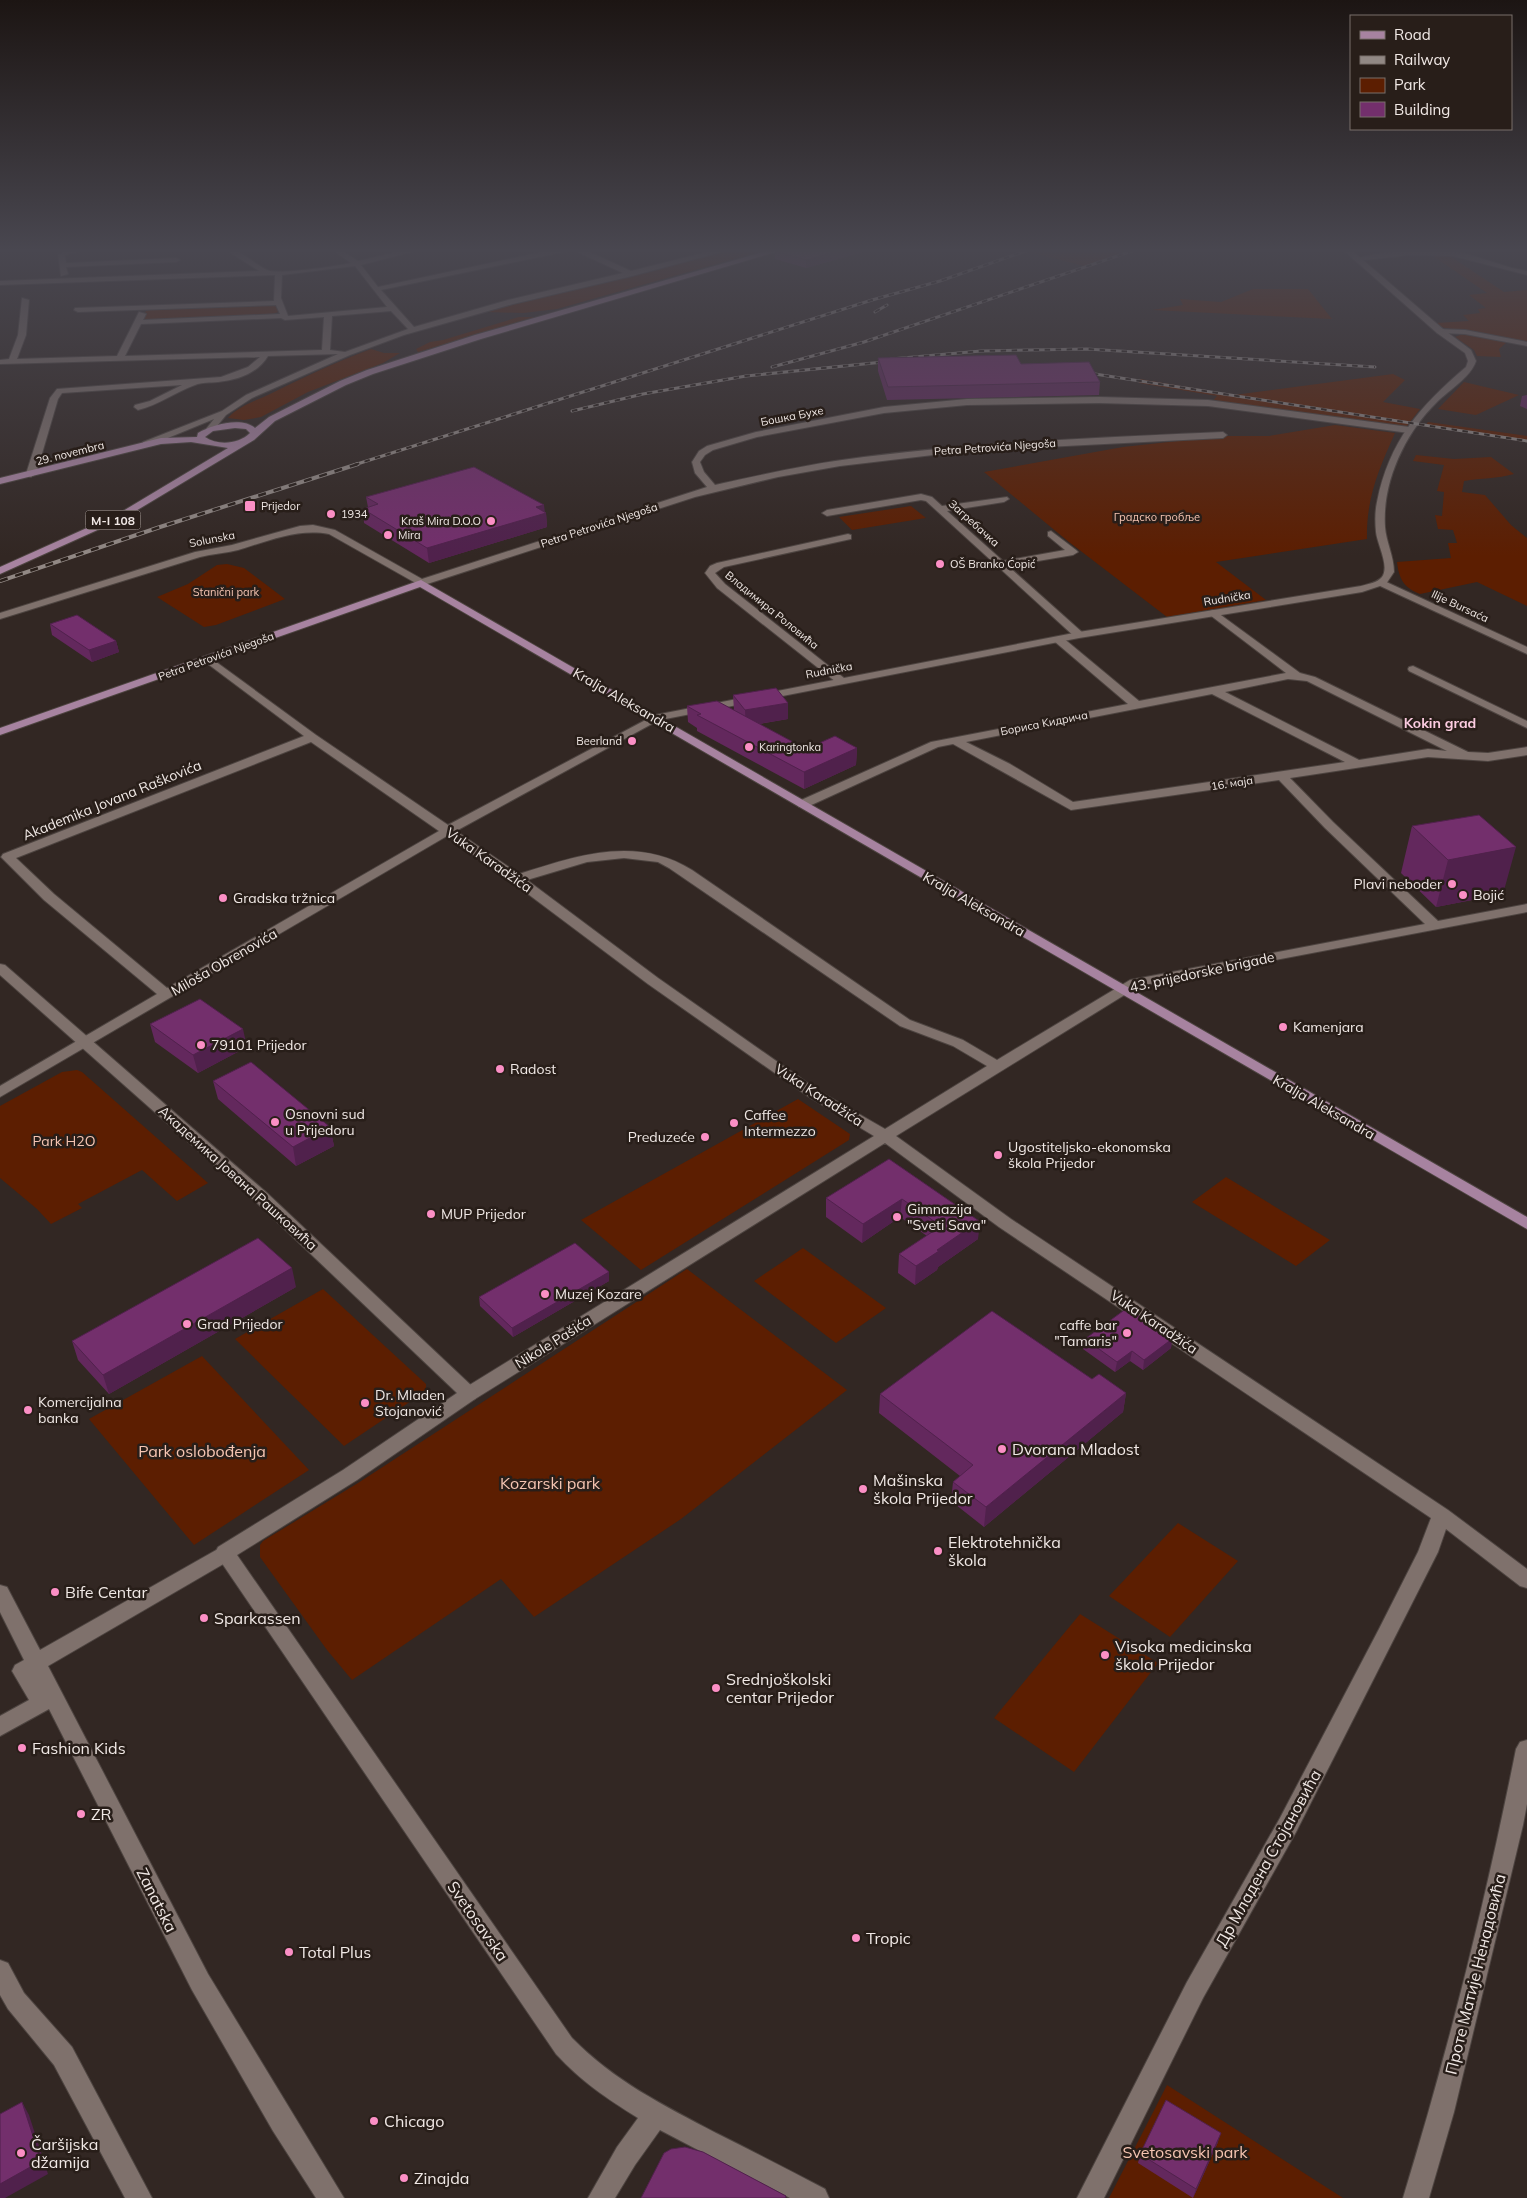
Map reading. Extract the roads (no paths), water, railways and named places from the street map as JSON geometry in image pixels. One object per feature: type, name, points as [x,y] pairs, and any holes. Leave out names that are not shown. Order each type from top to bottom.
[{"type":"main road","name":"M-I 108","points":[[0,571],[120,516],[182,481],[253,436],[254,433],[272,419],[343,383],[370,372],[436,351]]},
{"type":"main road","name":"M-I 108","points":[[206,434],[272,419]]},
{"type":"main road","points":[[239,425],[253,430],[254,433]]},
{"type":"main road","name":"29. novembra","points":[[0,481],[146,444],[206,434]]},
{"type":"main road","points":[[206,434],[218,449],[219,456]]},
{"type":"main road","points":[[215,444],[244,441]]},
{"type":"main road","name":"Petra Petrovića Njegoša","points":[[0,732],[421,583]]},
{"type":"main road","name":"Kralja Aleksandra","points":[[421,583],[1527,1224]]},
{"type":"street","points":[[12,362],[16,351]]},
{"type":"street","points":[[120,359],[124,351]]},
{"type":"street","points":[[0,362],[351,351]]},
{"type":"street","points":[[1382,583],[1390,572],[1389,560],[1380,526],[1381,505],[1386,483],[1409,430],[1420,415],[1472,365],[1466,351]]},
{"type":"street","name":"29. novembra","points":[[146,444],[226,411],[247,399],[347,352]]},
{"type":"street","points":[[31,474],[56,394],[67,390],[143,396],[197,382],[234,376],[263,360],[266,354]]},
{"type":"street","points":[[143,396],[153,403],[197,382]]},
{"type":"street","points":[[138,417],[143,396]]},
{"type":"street","name":"Бошка Бухе","points":[[713,488],[700,473],[696,462],[702,453],[721,444],[756,434],[861,414],[943,404],[1051,400],[1171,400],[1208,403],[1409,430]]},
{"type":"street","points":[[206,434],[226,411]]},
{"type":"street","points":[[220,419],[239,425]]},
{"type":"street","name":"Petra Petrovića Njegoša","points":[[421,583],[713,488],[817,468],[948,450],[1005,445],[1223,436]]},
{"type":"street","name":"Загребачка","points":[[827,513],[921,498],[929,499],[1079,635]]},
{"type":"street","points":[[939,508],[1004,499]]},
{"type":"street","name":"Solunska","points":[[0,616],[198,554],[233,548],[300,529],[313,528],[332,532],[421,583]]},
{"type":"street","points":[[1001,564],[1073,552],[1051,534]]},
{"type":"street","name":"Владимира Роловића","points":[[840,680],[722,586],[710,574],[714,568],[721,565],[848,537]]},
{"type":"street","name":"Rudnička","points":[[447,831],[655,718],[840,680],[1079,635],[1362,589],[1382,583]]},
{"type":"street","name":"Ilije Bursaća","points":[[1382,583],[1527,651]]},
{"type":"street","points":[[1214,613],[1296,675],[1311,679],[1463,754]]},
{"type":"street","points":[[1058,639],[1136,704]]},
{"type":"street","name":"Vuka Karadžića","points":[[208,659],[312,737],[517,879],[653,981],[758,1055],[814,1094],[884,1135],[1005,1223],[1441,1515],[1527,1580]]},
{"type":"street","points":[[1413,669],[1527,725]]},
{"type":"street","name":"Бориса Kидрича","points":[[803,804],[920,751],[954,740],[1296,675]]},
{"type":"street","points":[[1213,690],[1358,764]]},
{"type":"street","name":"Akademika Jovana Raškovića","points":[[167,995],[57,903],[7,857],[312,737]]},
{"type":"street","name":"16. маја","points":[[954,740],[1006,767],[1070,806],[1109,802],[1428,753],[1501,756],[1527,751]]},
{"type":"street","points":[[1282,776],[1329,825],[1434,925]]},
{"type":"street","name":"Miloša Obrenovića","points":[[0,1092],[447,831]]},
{"type":"street","points":[[517,879],[571,861],[600,856],[640,856],[661,859],[687,873],[905,1023],[958,1043],[997,1066]]},
{"type":"street","name":"43. prijedorske brigade","points":[[884,1135],[1135,983],[1527,908]]},
{"type":"street","name":"Академика Јована Рашковића","points":[[0,968],[261,1197],[470,1394]]},
{"type":"street","name":"Nikole Pašića","points":[[35,1664],[225,1553],[350,1475],[470,1394],[884,1135]]},
{"type":"street","name":"Др Младена Стојановића","points":[[1090,2198],[1195,1990],[1288,1825],[1386,1635],[1428,1552],[1441,1515]]},
{"type":"street","name":"Svetosavska","points":[[225,1553],[564,2046],[593,2074],[656,2115],[816,2198]]},
{"type":"street","name":"Zanatska","points":[[0,1594],[200,1982],[282,2122],[331,2198]]},
{"type":"street","points":[[0,1727],[42,1703],[22,1671],[35,1664]]},
{"type":"street","name":"Проте Матије Ненадовића","points":[[1416,2198],[1444,2102],[1512,1826],[1527,1749]]},
{"type":"street","points":[[0,1971],[16,2001],[63,2056],[139,2198]]},
{"type":"street","points":[[601,2198],[626,2156],[656,2115]]},
{"type":"railway","points":[[354,465],[713,351]]},
{"type":"railway","points":[[772,367],[832,351]]},
{"type":"railway","points":[[891,359],[1004,351]]},
{"type":"railway","points":[[1112,351],[1375,367]]},
{"type":"railway","points":[[572,411],[643,394],[746,376],[893,361]]},
{"type":"railway","points":[[1082,372],[1527,441]]},
{"type":"railway","points":[[0,581],[160,527],[358,464]]},
{"type":"place","name":"Prijedor","points":[[250,506]]},
{"type":"place","name":"1934","points":[[331,514]]},
{"type":"place","name":"Kraš Mira D.O.O","points":[[491,521]]},
{"type":"place","name":"Mira","points":[[388,535]]},
{"type":"place","name":"OŠ Branko Ćopić","points":[[940,564]]},
{"type":"place","name":"Beerland","points":[[632,741]]},
{"type":"place","name":"Karingtonka","points":[[749,747]]},
{"type":"place","name":"Plavi neboder","points":[[1452,884]]},
{"type":"place","name":"Bojić","points":[[1463,895]]},
{"type":"place","name":"Gradska tržnica","points":[[223,898]]},
{"type":"place","name":"Kamenjara","points":[[1283,1027]]},
{"type":"place","name":"79101 Prijedor","points":[[201,1045]]},
{"type":"place","name":"Radost","points":[[500,1069]]},
{"type":"place","name":"Osnovni sud u Prijedoru","points":[[275,1122]]},
{"type":"place","name":"Caffee Intermezzo","points":[[734,1123]]},
{"type":"place","name":"Preduzeće","points":[[705,1137]]},
{"type":"place","name":"Ugostiteljsko-ekonomska škola Prijedor","points":[[998,1155]]},
{"type":"place","name":"MUP Prijedor","points":[[431,1214]]},
{"type":"place","name":"Gimnazija \"Sveti Sava\"","points":[[897,1217]]},
{"type":"place","name":"Muzej Kozare","points":[[545,1294]]},
{"type":"place","name":"Grad Prijedor","points":[[187,1324]]},
{"type":"place","name":"caffe bar \"Tamaris\"","points":[[1127,1333]]},
{"type":"place","name":"Dr. Mladen Stojanović","points":[[365,1403]]},
{"type":"place","name":"Komercijalna banka","points":[[28,1410]]},
{"type":"place","name":"Dvorana Mladost","points":[[1002,1449]]},
{"type":"place","name":"Mašinska škola Prijedor","points":[[863,1489]]},
{"type":"place","name":"Elektrotehnička škola","points":[[938,1551]]},
{"type":"place","name":"Bife Centar","points":[[55,1592]]},
{"type":"place","name":"Sparkassen","points":[[204,1618]]},
{"type":"place","name":"Visoka medicinska škola Prijedor","points":[[1105,1655]]},
{"type":"place","name":"Srednjoškolski centar Prijedor","points":[[716,1688]]},
{"type":"place","name":"Fashion Kids","points":[[22,1748]]},
{"type":"place","name":"ZR","points":[[81,1814]]},
{"type":"place","name":"Tropic","points":[[856,1938]]},
{"type":"place","name":"Total Plus","points":[[289,1952]]},
{"type":"place","name":"Chicago","points":[[374,2121]]},
{"type":"place","name":"Čaršijska džamija","points":[[21,2153]]},
{"type":"place","name":"Zinajda","points":[[404,2178]]},
{"type":"district","name":"Kokin grad","points":[[1440,723]]},
{"type":"park label","name":"Градско гробље","points":[[1157,517]]},
{"type":"park label","name":"Stanični park","points":[[226,592]]},
{"type":"park label","name":"Park H2O","points":[[64,1141]]},
{"type":"park label","name":"Park oslobođenja","points":[[202,1451]]},
{"type":"park label","name":"Kozarski park","points":[[550,1483]]},
{"type":"park label","name":"Svetosavski park","points":[[1185,2152]]}]
